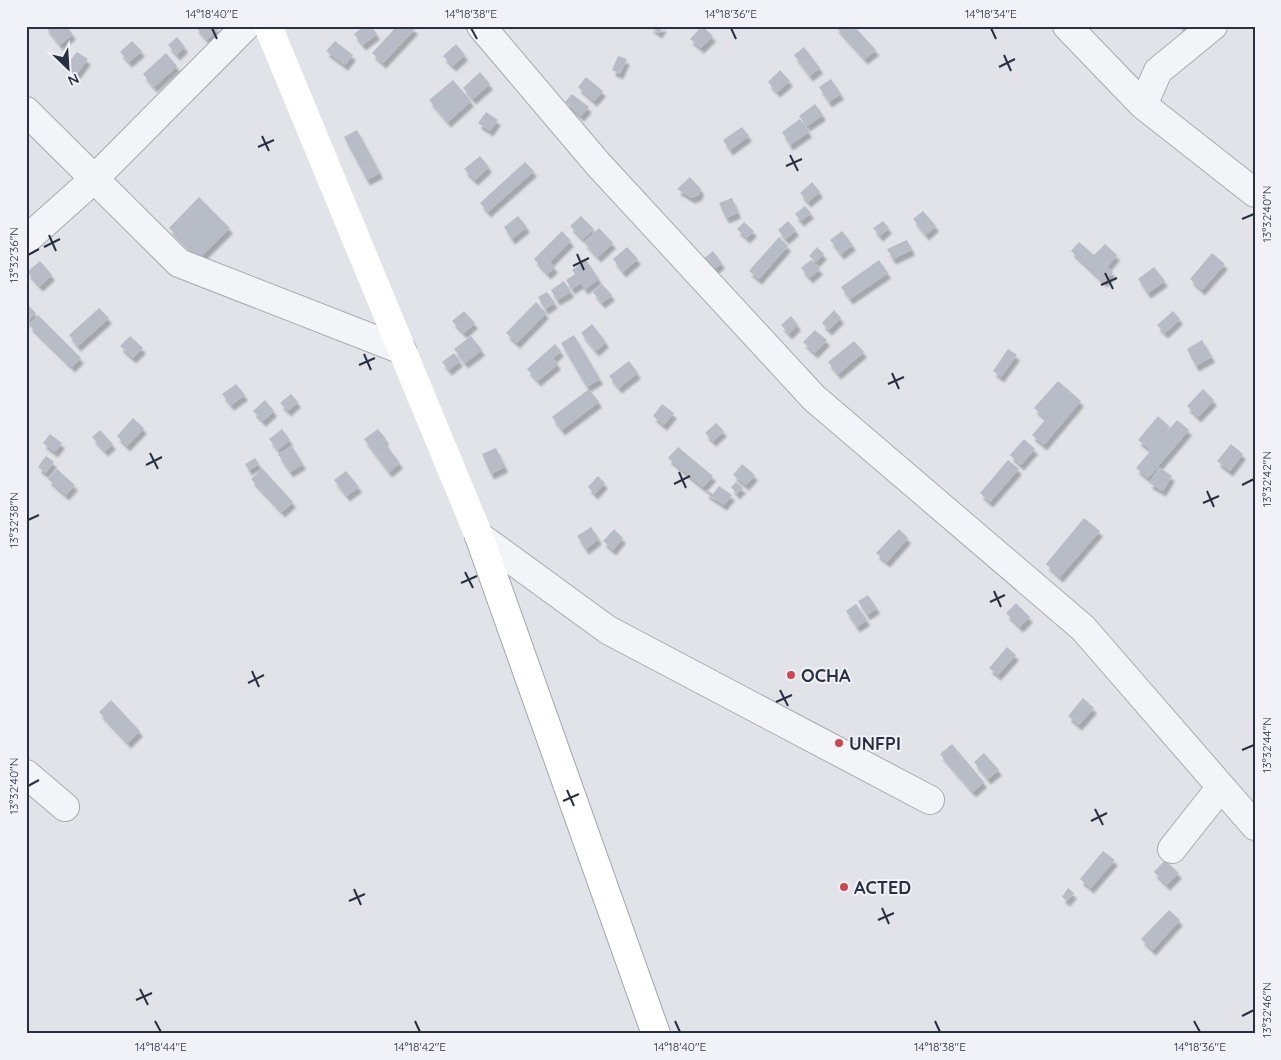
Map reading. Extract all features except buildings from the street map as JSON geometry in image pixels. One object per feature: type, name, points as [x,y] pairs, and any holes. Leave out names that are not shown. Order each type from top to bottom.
[{"type":"main road","points":[[268,26],[479,536],[656,1034]]},
{"type":"street","points":[[26,240],[93,180],[246,26]]},
{"type":"street","points":[[481,26],[598,164],[814,398],[1083,628],[1255,826]]},
{"type":"street","points":[[1068,26],[1143,105],[1255,193]]},
{"type":"street","points":[[1143,105],[1158,71],[1213,26]]},
{"type":"street","points":[[26,111],[93,180],[179,263],[190,269],[402,350]]},
{"type":"street","points":[[479,536],[608,630],[930,800]]},
{"type":"street","points":[[26,774],[66,807]]},
{"type":"street","points":[[1172,849],[1221,787]]},
{"type":"place","name":"OCHA","points":[[791,675]]},
{"type":"place","name":"UNFPI","points":[[839,743]]},
{"type":"place","name":"ACTED","points":[[844,887]]}]
